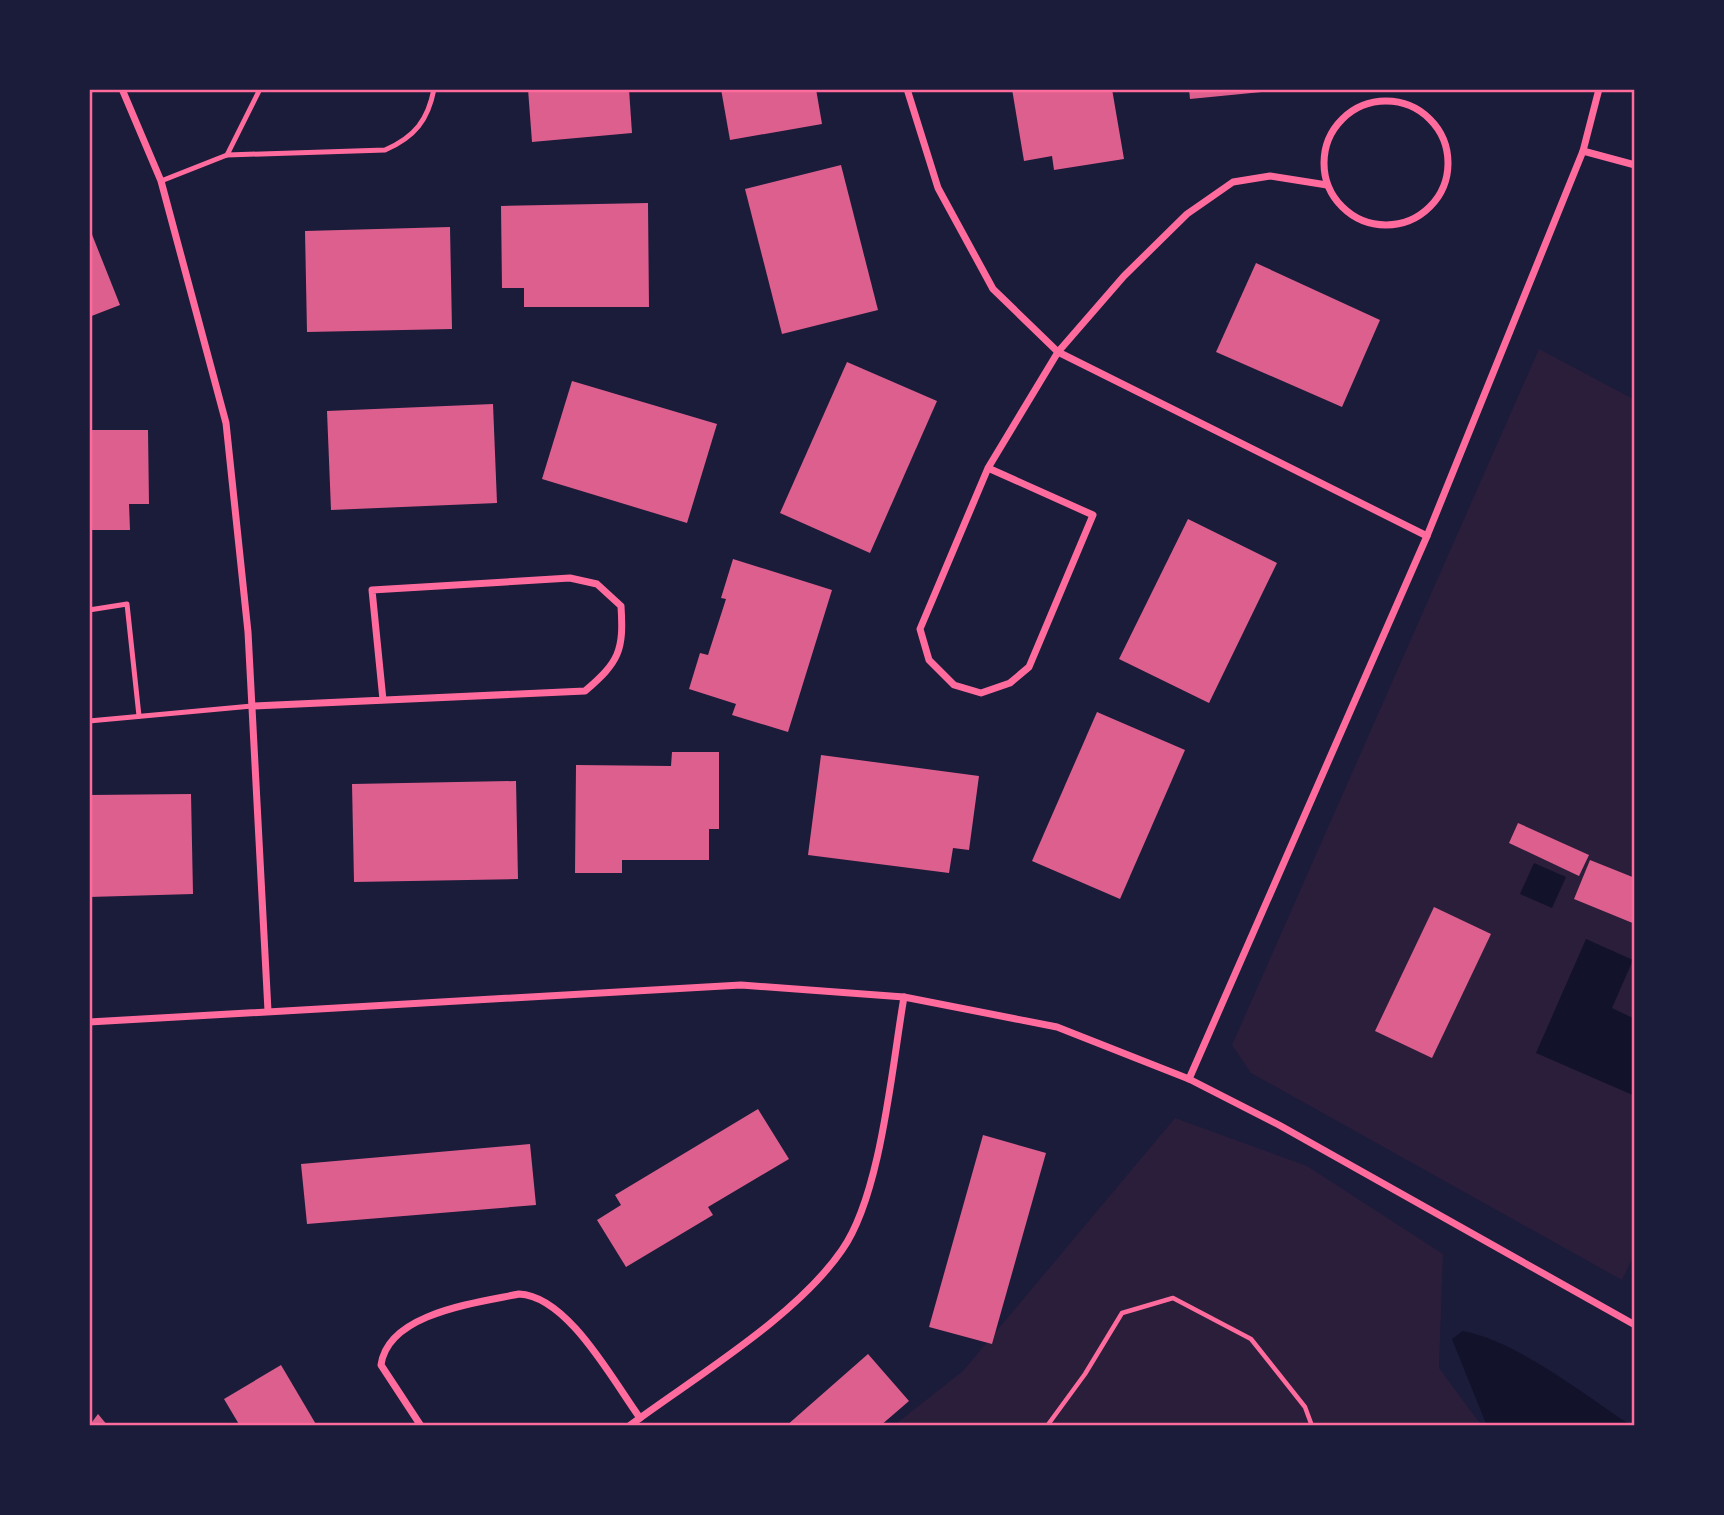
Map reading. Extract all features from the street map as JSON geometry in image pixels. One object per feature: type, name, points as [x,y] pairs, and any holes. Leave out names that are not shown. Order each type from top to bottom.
[{"type":"street","points":[[122,89],[161,181],[226,423],[248,632],[268,1011]]},
{"type":"street","points":[[907,89],[937,188],[992,289],[1058,352],[1427,536]]},
{"type":"street","points":[[1189,1079],[1427,536],[1583,151],[1599,89]]},
{"type":"street","points":[[1386,101],[1406,104],[1424,114],[1438,129],[1446,146],[1448,168],[1443,188],[1432,206],[1415,219],[1395,225],[1374,224],[1354,217],[1338,203],[1328,185],[1324,165],[1326,145],[1335,127],[1349,114],[1367,104],[1386,101]]},
{"type":"street","points":[[1583,151],[1635,165]]},
{"type":"street","points":[[988,468],[1093,515],[1030,667],[1010,683],[981,693],[954,685],[929,660],[920,629],[988,468],[1058,352],[1124,276],[1187,214],[1233,182],[1270,176],[1328,185]]},
{"type":"street","points":[[252,706],[584,691],[612,668],[623,641],[621,606],[597,584],[570,578],[372,590],[383,700]]},
{"type":"street","points":[[89,1022],[741,985],[904,998],[1057,1027],[1189,1079],[1279,1125],[1635,1325]]},
{"type":"street","points":[[629,1426],[795,1304],[843,1249],[870,1188],[904,998]]},
{"type":"street","points":[[421,1426],[381,1364],[383,1350],[396,1333],[448,1309],[519,1294],[531,1294],[555,1307],[576,1329],[639,1418]]},
{"type":"lane","points":[[228,155],[260,89]]},
{"type":"lane","points":[[161,181],[228,155],[385,150],[404,142],[429,113],[434,89]]},
{"type":"lane","points":[[89,610],[127,604],[139,716]]},
{"type":"lane","points":[[89,721],[252,706]]},
{"type":"path","points":[[1047,1426],[1085,1374],[1122,1313],[1173,1298],[1251,1339],[1305,1407],[1312,1426]]},
{"type":"shaded area","points":[[1539,349],[1635,400],[1635,1253],[1622,1280],[1251,1073],[1232,1045]]},
{"type":"shaded area","points":[[1534,863],[1566,877],[1552,908],[1520,894]]},
{"type":"shaded area","points":[[1586,939],[1633,960],[1612,1008],[1635,1019],[1635,1096],[1536,1053]]},
{"type":"shaded area","points":[[1175,1118],[1307,1166],[1443,1254],[1439,1368],[1482,1426],[893,1426],[963,1371]]},
{"type":"shaded area","points":[[1463,1331],[1484,1337],[1528,1357],[1632,1426],[1487,1426],[1452,1339]]},
{"type":"building","points":[[528,89],[629,89],[632,133],[532,142]]},
{"type":"building","points":[[721,89],[816,89],[822,124],[730,140]]},
{"type":"building","points":[[1012,89],[1112,89],[1124,159],[1054,170],[1052,156],[1024,161]]},
{"type":"building","points":[[1189,89],[1272,89],[1272,91],[1190,99]]},
{"type":"building","points":[[841,165],[878,310],[782,334],[745,189]]},
{"type":"building","points":[[648,203],[649,307],[524,307],[524,288],[502,288],[501,206]]},
{"type":"building","points":[[89,227],[120,305],[89,317]]},
{"type":"building","points":[[450,227],[452,329],[307,332],[305,231]]},
{"type":"building","points":[[1256,263],[1380,320],[1342,407],[1216,352]]},
{"type":"building","points":[[847,362],[937,401],[870,553],[780,513]]},
{"type":"building","points":[[572,381],[717,424],[687,523],[542,479]]},
{"type":"building","points":[[493,404],[497,503],[331,510],[327,411]]},
{"type":"building","points":[[89,430],[148,430],[149,504],[129,504],[130,530],[89,530]]},
{"type":"building","points":[[1188,519],[1277,563],[1209,703],[1119,659]]},
{"type":"building","points":[[733,559],[832,590],[788,732],[732,715],[736,704],[689,689],[700,653],[708,655],[726,599],[721,598]]},
{"type":"building","points":[[1097,712],[1185,750],[1120,899],[1032,861]]},
{"type":"building","points":[[672,752],[719,752],[719,829],[709,829],[709,860],[622,860],[622,873],[575,873],[576,765],[671,766]]},
{"type":"building","points":[[821,755],[979,776],[969,850],[953,848],[949,873],[808,855]]},
{"type":"building","points":[[516,781],[518,879],[354,882],[352,784]]},
{"type":"building","points":[[191,794],[193,894],[89,897],[89,795]]},
{"type":"building","points":[[1518,823],[1589,855],[1579,876],[1509,843]]},
{"type":"building","points":[[1590,860],[1635,878],[1635,924],[1574,899]]},
{"type":"building","points":[[1434,907],[1491,934],[1432,1058],[1375,1031]]},
{"type":"building","points":[[758,1109],[789,1159],[708,1207],[713,1215],[626,1267],[597,1220],[621,1205],[615,1195]]},
{"type":"building","points":[[983,1135],[1046,1153],[992,1344],[929,1327]]},
{"type":"building","points":[[530,1144],[536,1205],[307,1224],[301,1164]]},
{"type":"building","points":[[89,1332],[92,1332],[92,1361],[89,1361]]},
{"type":"building","points":[[868,1354],[909,1401],[880,1426],[786,1426]]},
{"type":"building","points":[[281,1365],[317,1426],[240,1426],[224,1399]]},
{"type":"building","points":[[98,1414],[108,1426],[89,1426]]}]
